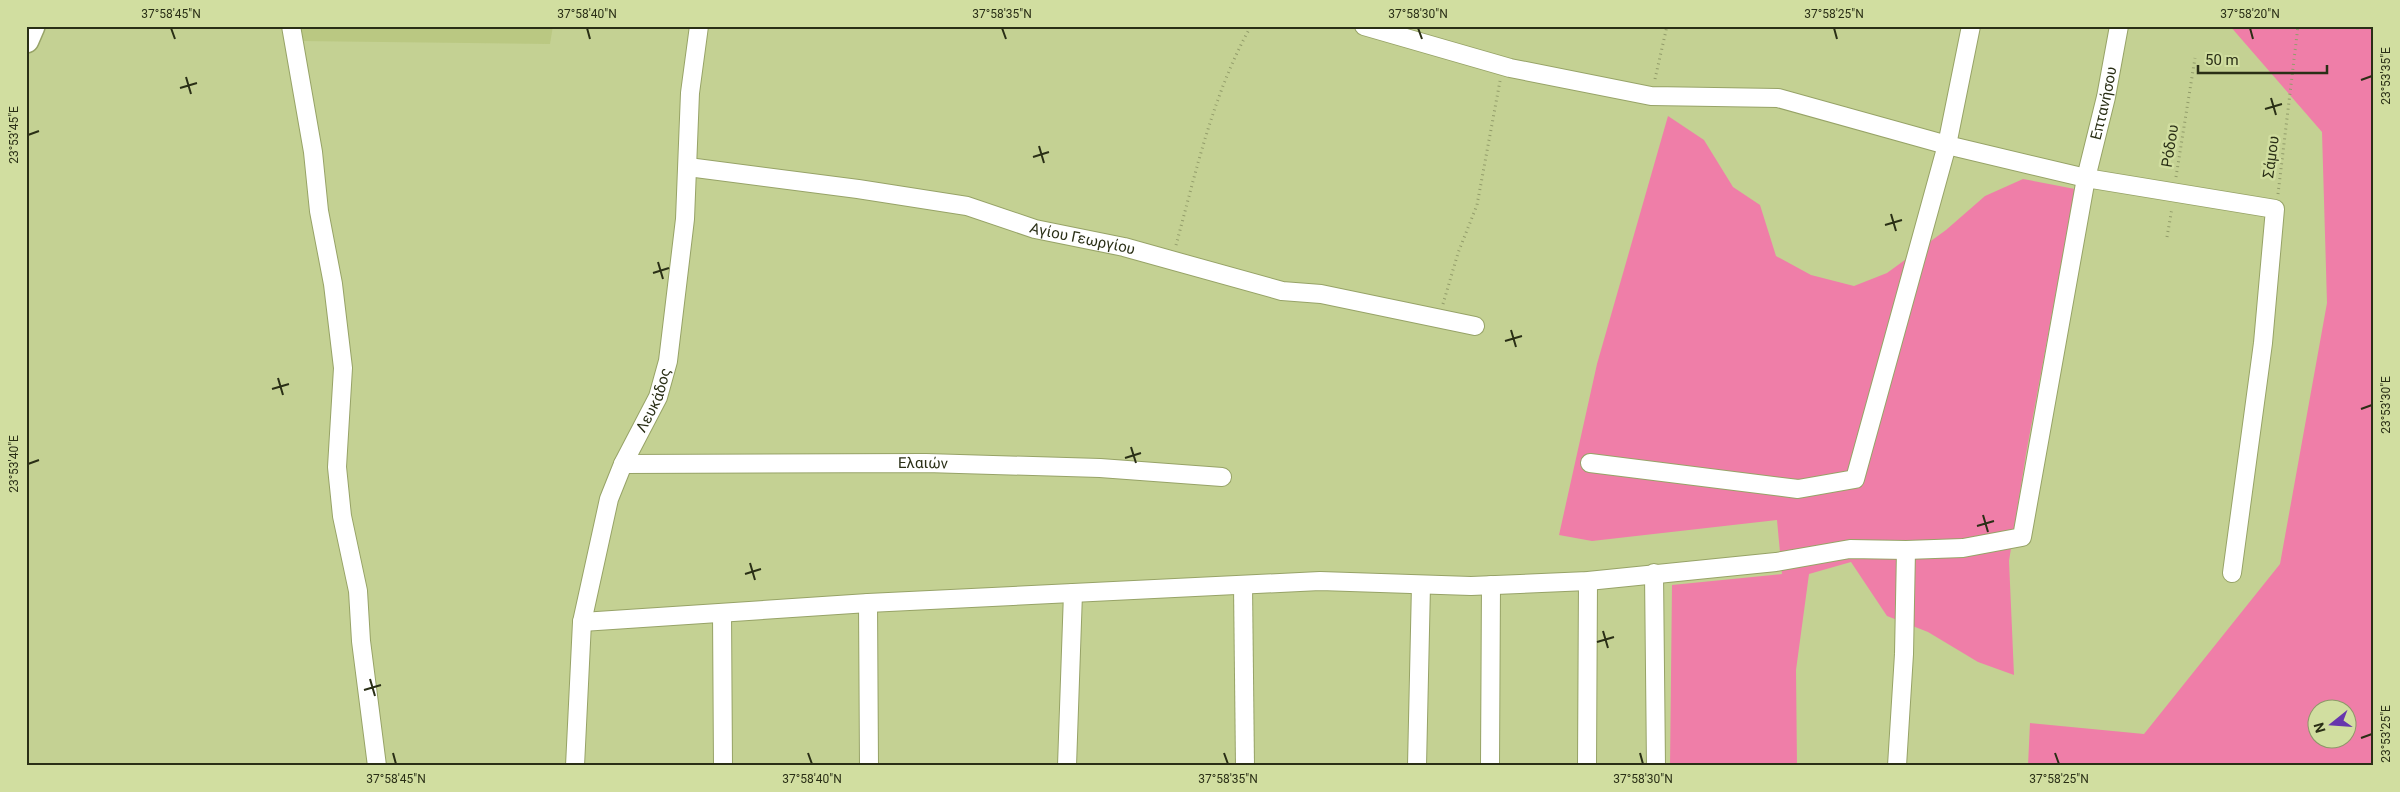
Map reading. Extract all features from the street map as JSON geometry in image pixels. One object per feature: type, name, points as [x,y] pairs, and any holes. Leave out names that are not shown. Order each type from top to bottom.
[{"type":"main road","points":[[26,40],[32,26]]},
{"type":"street","points":[[291,26],[313,152],[319,210],[334,294],[343,368],[337,467],[342,516],[358,591],[361,641],[377,766]]},
{"type":"street","name":"Λευκάδος","points":[[575,766],[582,622],[608,499],[623,464],[658,397],[668,361],[685,219],[690,93],[699,26]]},
{"type":"street","points":[[1364,26],[1502,66],[1651,96],[1778,98],[1947,145],[2086,178],[2276,209],[2263,343],[2232,573]]},
{"type":"street","points":[[1590,463],[1798,489],[1855,479],[1947,145],[1971,26]]},
{"type":"street","name":"Επτανήσου","points":[[1906,550],[1963,548],[2022,537],[2086,178],[2106,97],[2119,26]]},
{"type":"street","name":"Αγίου Γεωργίου","points":[[688,167],[858,189],[967,206],[1035,229],[1124,247],[1282,291],[1320,294],[1474,326]]},
{"type":"street","name":"Ελαιών","points":[[623,464],[926,463],[1100,468],[1222,477]]},
{"type":"street","points":[[582,622],[868,603],[1320,581],[1421,585],[1491,585],[1588,581],[1776,562],[1850,549],[1906,550],[1904,654],[1896,766]]},
{"type":"street","points":[[1654,573],[1656,766]]},
{"type":"street","points":[[1587,766],[1588,581]]},
{"type":"street","points":[[1243,585],[1244,766]]},
{"type":"street","points":[[1417,766],[1421,585]]},
{"type":"street","points":[[1490,766],[1491,585]]},
{"type":"street","points":[[1067,766],[1073,593]]},
{"type":"street","points":[[868,603],[869,766]]},
{"type":"street","points":[[722,613],[723,766]]},
{"type":"path","points":[[1172,260],[1214,112],[1251,26]]},
{"type":"path","points":[[1651,96],[1667,26]]},
{"type":"path","name":"Σάμου","points":[[2276,209],[2298,26]]},
{"type":"path","name":"Ρόδου","points":[[2167,237],[2195,58]]},
{"type":"path","points":[[1439,319],[1458,252],[1477,205],[1502,66]]},
{"type":"shaded area","points":[[298,26],[553,26],[550,44],[299,41]]},
{"type":"shaded area","points":[[2230,26],[2374,26],[2374,766],[2028,766],[2030,723],[2144,734],[2280,564],[2327,303],[2322,132]]},
{"type":"shaded area","points":[[1668,116],[1704,140],[1733,187],[1760,205],[1776,256],[1811,275],[1854,286],[1887,273],[1946,230],[1985,196],[2023,179],[2075,189],[2026,454],[2009,561],[2014,675],[1978,662],[1928,632],[1887,616],[1851,562],[1809,574],[1796,670],[1797,766],[1670,766],[1672,585],[1782,574],[1777,520],[1592,541],[1559,535],[1597,364]]}]
